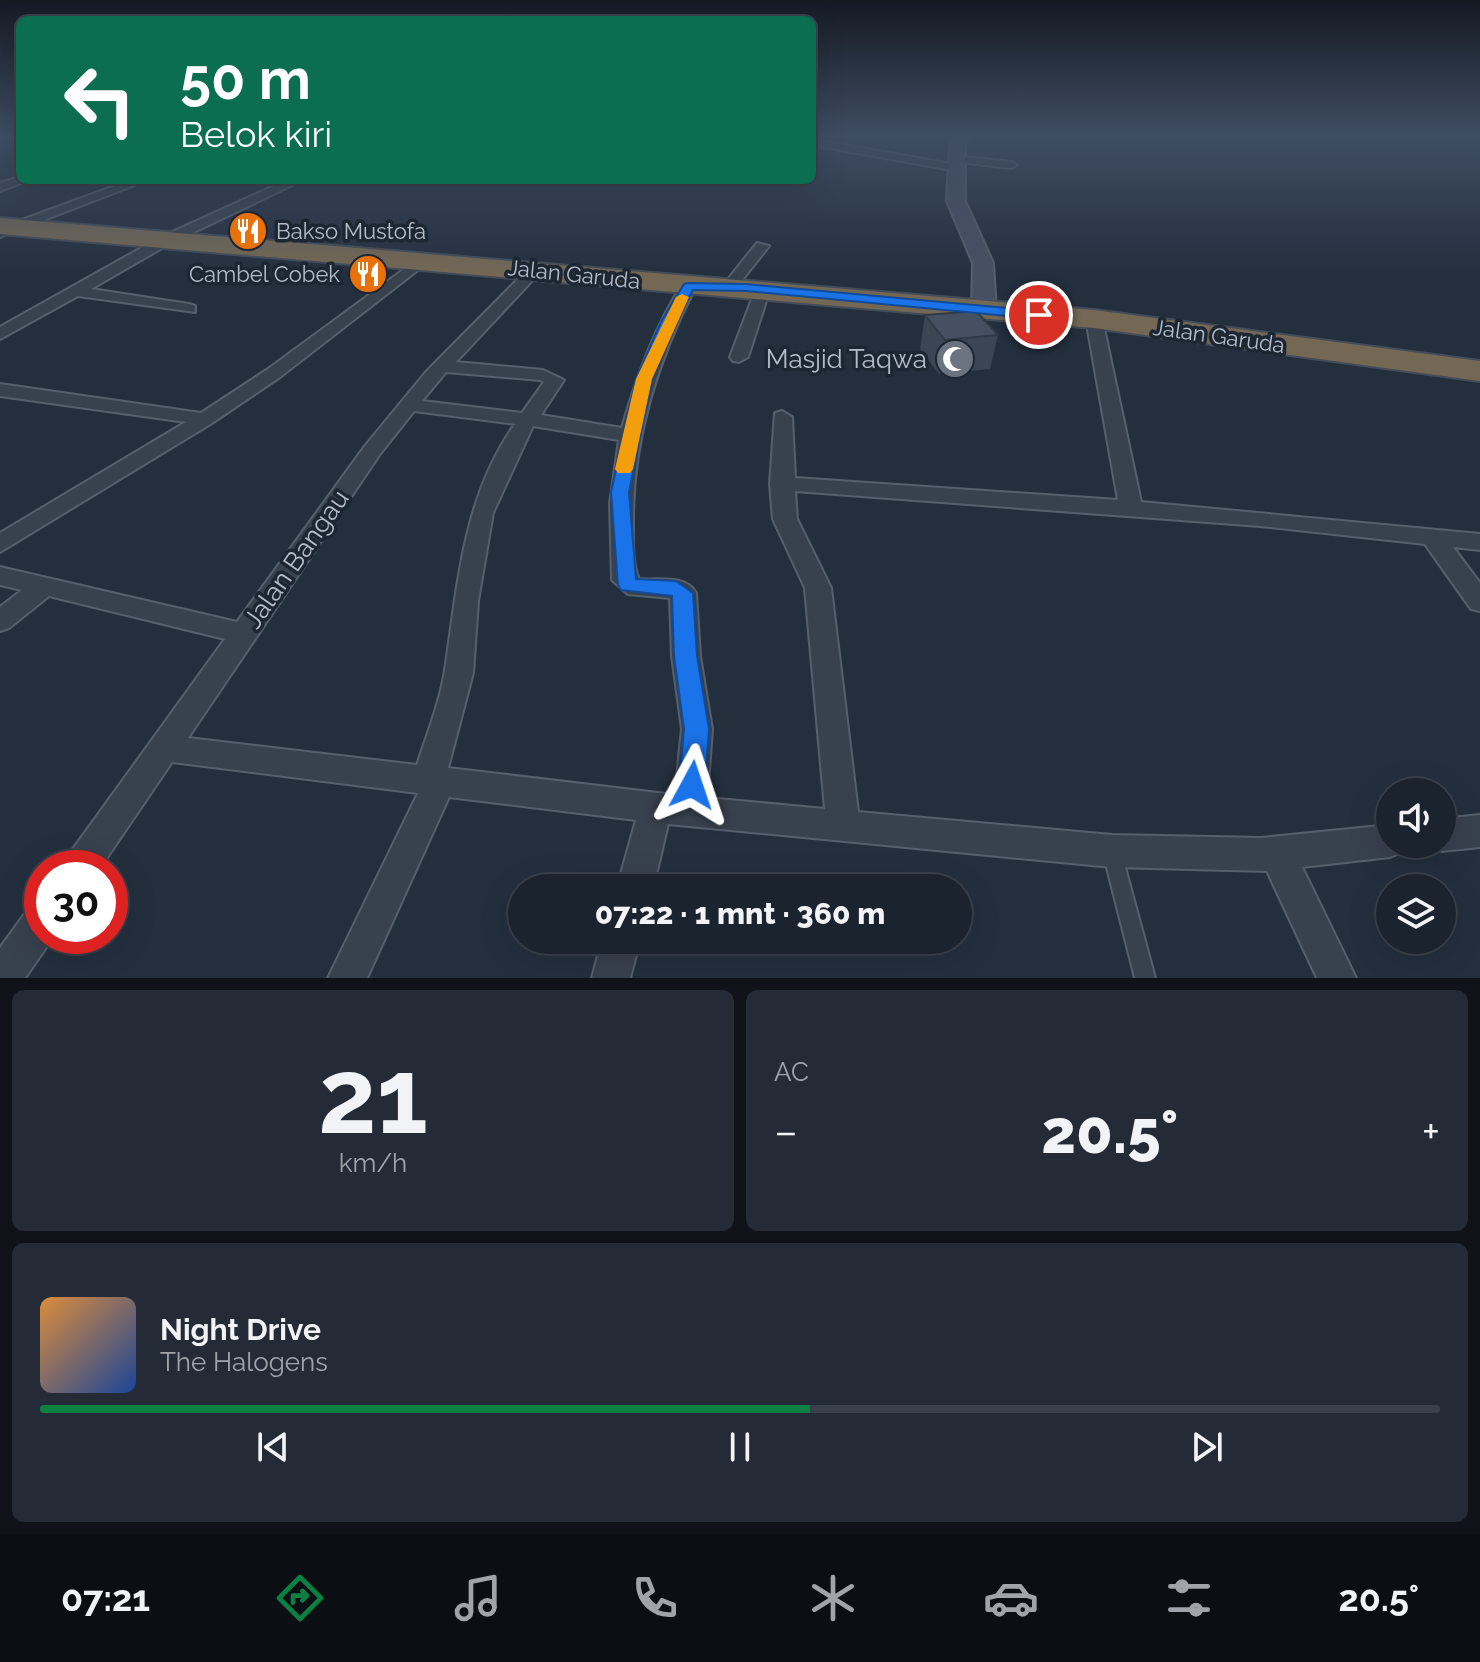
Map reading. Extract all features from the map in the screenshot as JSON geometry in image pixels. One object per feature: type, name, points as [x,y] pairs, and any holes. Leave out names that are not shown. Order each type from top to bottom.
[{"type":"highway","name":"Jalan Garuda","points":[[4,229],[536,269],[688,286],[730,286],[1094,319],[1480,371]]},
{"type":"street","points":[[957,182],[956,201],[983,263],[984,311]]},
{"type":"street","points":[[4,229],[131,184]]},
{"type":"street","points":[[0,334],[164,241],[288,184]]},
{"type":"street","points":[[730,286],[762,246]]},
{"type":"street","points":[[0,544],[205,419],[274,373],[422,260]]},
{"type":"street","name":"Jalan Bangau","points":[[93,850],[372,450],[443,366],[536,269]]},
{"type":"street","points":[[688,286],[655,349],[630,436],[620,492],[625,580],[629,585],[676,588],[683,593],[686,656],[697,729],[690,812]]},
{"type":"street","points":[[739,357],[762,289]]},
{"type":"street","points":[[75,291],[189,309]]},
{"type":"street","points":[[1094,319],[1131,510]]},
{"type":"street","points":[[347,978],[433,783],[459,673],[465,601],[482,513],[498,474],[553,378],[443,366]]},
{"type":"street","points":[[0,390],[205,419]]},
{"type":"street","points":[[410,405],[630,436]]},
{"type":"street","points":[[782,417],[781,484],[789,532],[818,588],[843,828]]},
{"type":"street","points":[[781,484],[841,485],[1480,542]]},
{"type":"street","points":[[1432,536],[1480,602]]},
{"type":"street","points":[[0,576],[243,633]]},
{"type":"street","points":[[0,621],[44,587]]},
{"type":"street","points":[[164,748],[655,809],[1112,851],[1165,855],[1277,854],[1376,843]]},
{"type":"street","points":[[639,874],[655,809]]},
{"type":"street","points":[[1456,834],[1480,831]]},
{"type":"street","points":[[1277,854],[1337,978]]},
{"type":"street","points":[[2,978],[24,947]]},
{"type":"street","points":[[611,978],[617,954]]},
{"type":"lane","points":[[1112,851],[1145,978]]},
{"type":"building","points":[[976,311],[998,335],[945,340],[925,315]]},
{"type":"slow traffic","points":[[624,469],[644,379],[655,349],[682,297]]},
{"type":"place","name":"Bakso Mustofa","points":[[248,231]]},
{"type":"place","name":"Cambel Cobek","points":[[368,274]]},
{"type":"place","name":"Masjid Taqwa","points":[[955,359]]},
{"type":"route","points":[[692,785],[697,729],[686,656],[683,593],[676,588],[652,589],[629,585],[625,580],[620,492],[644,379],[655,349],[688,286],[746,287],[1039,315]]}]
